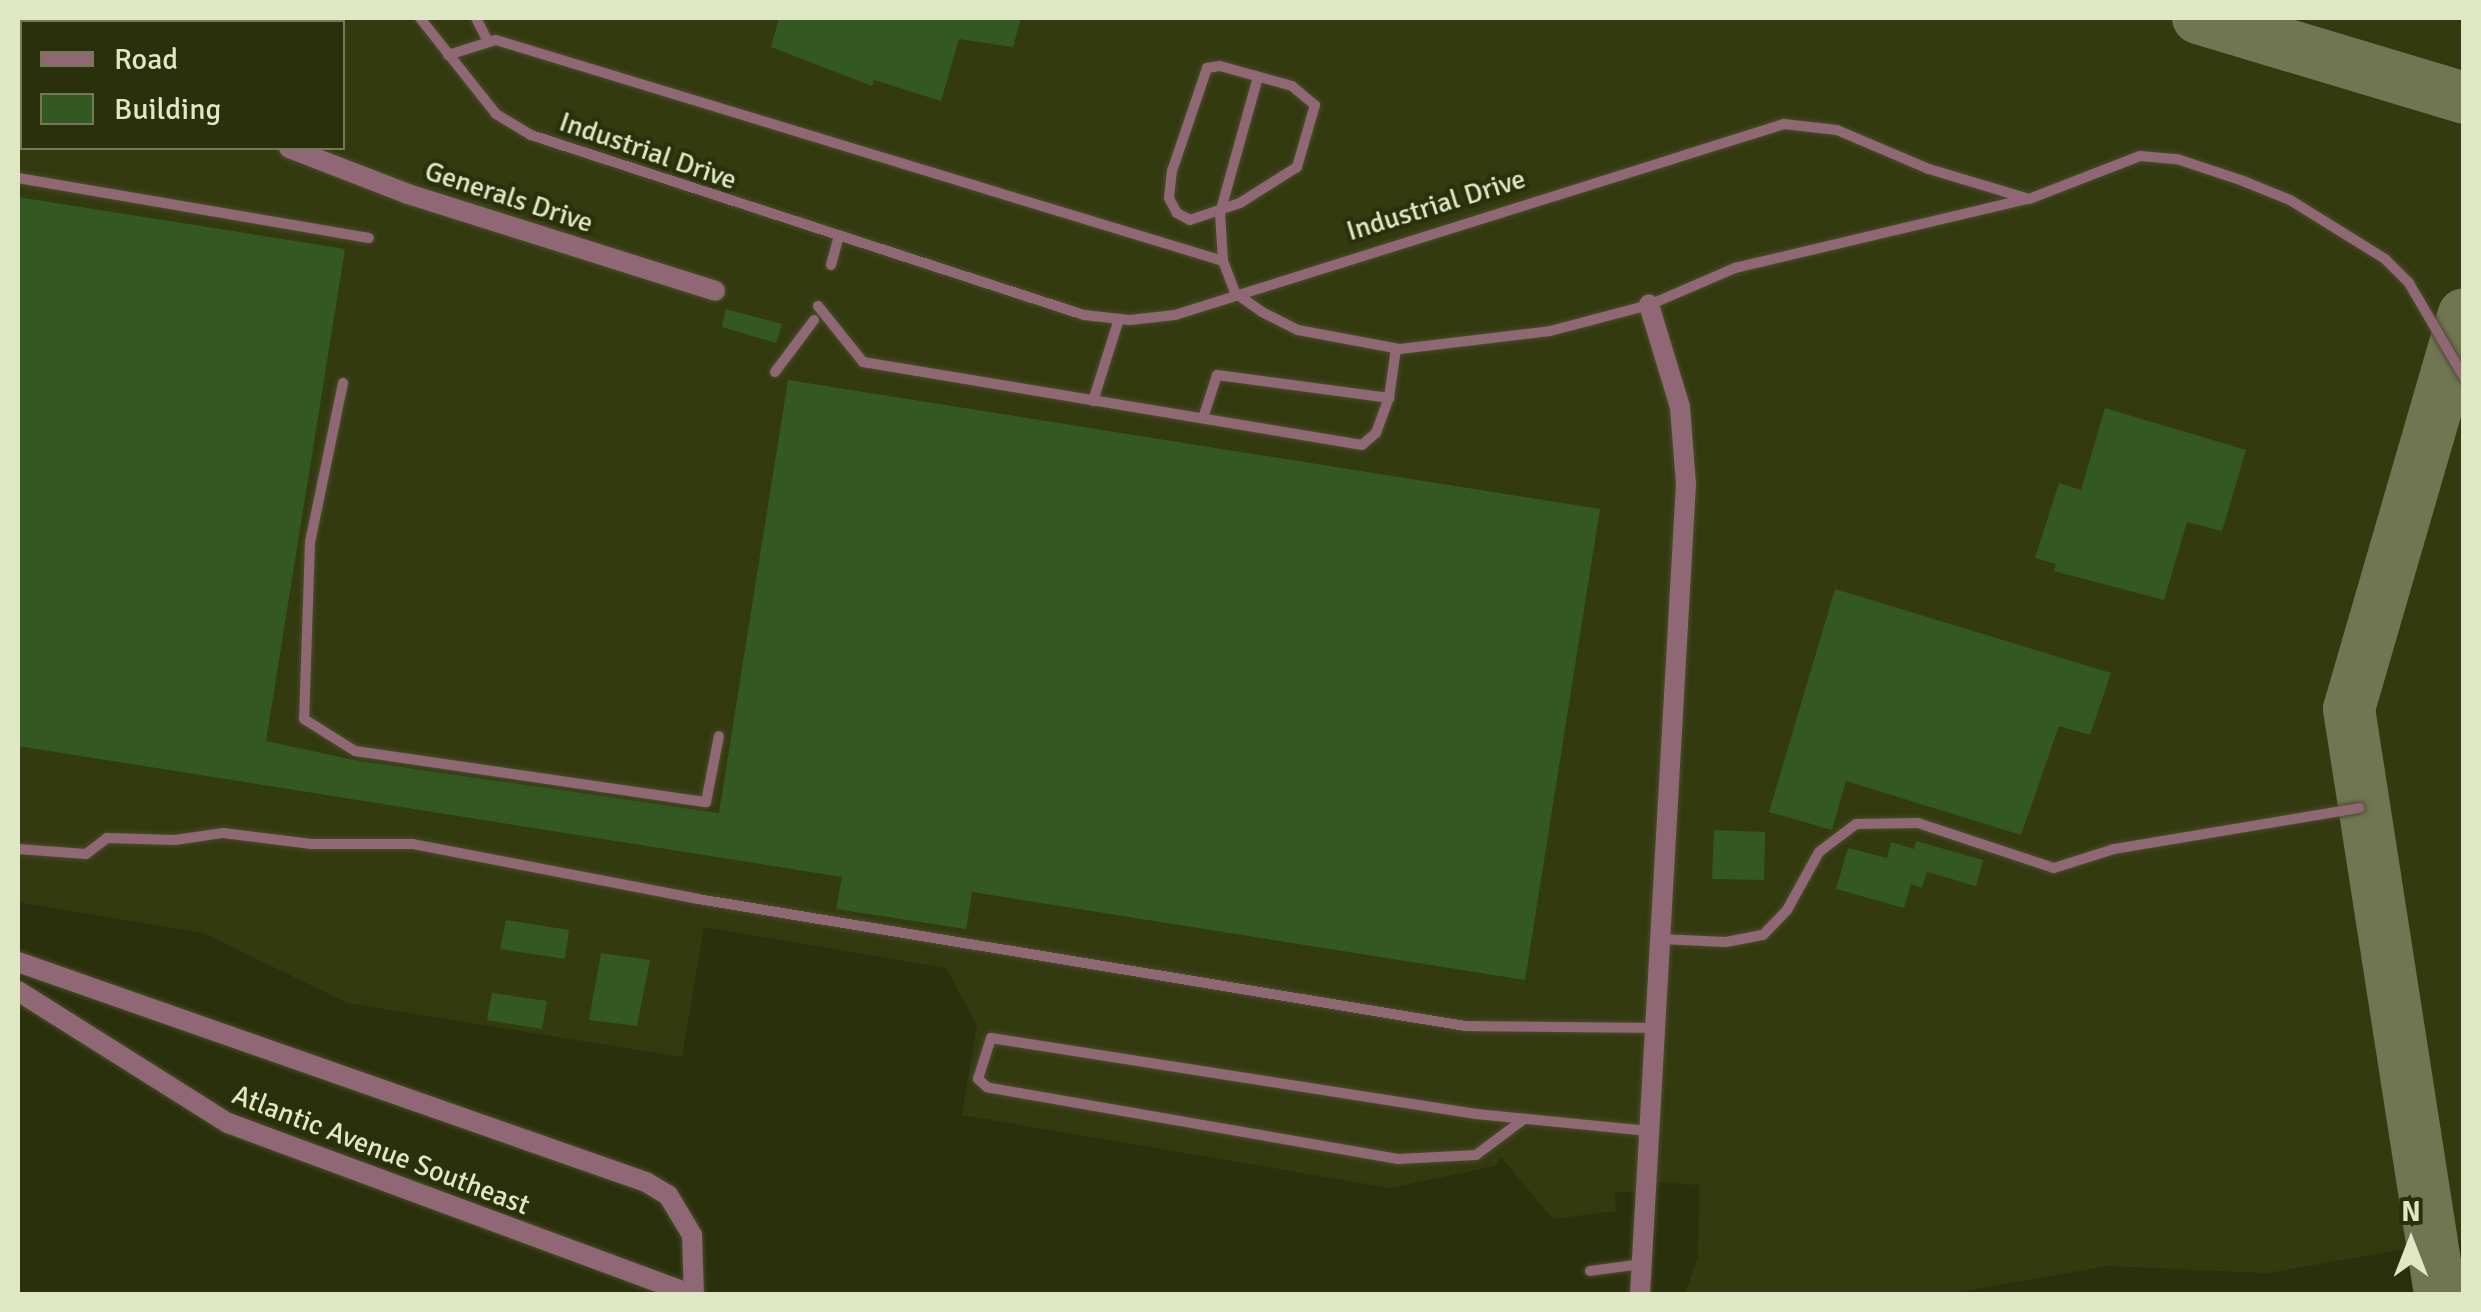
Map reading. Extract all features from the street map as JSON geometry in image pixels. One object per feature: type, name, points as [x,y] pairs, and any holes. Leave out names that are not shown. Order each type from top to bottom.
[{"type":"street","name":"Generals Drive","points":[[294,150],[408,194],[715,291]]},
{"type":"street","points":[[1640,1294],[1686,458],[1680,407],[1649,305]]},
{"type":"street","points":[[18,962],[646,1182],[668,1196],[692,1234],[693,1294]]},
{"type":"street","name":"Atlantic Avenue Southeast","points":[[18,991],[228,1123],[693,1294]]},
{"type":"lane","name":"Industrial Drive","points":[[420,18],[496,114],[531,135],[1084,316],[1119,319],[1174,315],[1784,124],[1850,134],[1929,169],[2028,198]]},
{"type":"lane","points":[[476,18],[488,42]]},
{"type":"lane","points":[[448,55],[488,42],[1223,261]]},
{"type":"lane","points":[[1207,68],[1258,78],[1306,93],[1315,105],[1297,167],[1220,213],[1190,220],[1177,213],[1168,198],[1172,171],[1207,68]]},
{"type":"lane","points":[[1258,78],[1220,213],[1223,261],[1235,293],[1298,330],[1396,348],[1489,343],[1649,305],[1735,268],[2028,198],[2140,156],[2218,171],[2290,200],[2386,259],[2409,282],[2464,377]]},
{"type":"lane","points":[[18,178],[370,238]]},
{"type":"lane","points":[[830,265],[838,238]]},
{"type":"lane","points":[[818,306],[863,362],[1362,445],[1376,433],[1389,398],[1396,348]]},
{"type":"lane","points":[[1094,401],[1119,319]]},
{"type":"lane","points":[[775,372],[814,320]]},
{"type":"lane","points":[[1204,418],[1217,374],[1389,398]]},
{"type":"lane","points":[[343,383],[310,542],[304,719],[355,751],[706,802],[719,736]]},
{"type":"lane","points":[[1659,939],[1726,942],[1763,936],[1787,910],[1819,852],[1856,824],[1918,823],[2054,868],[2114,849],[2360,808]]},
{"type":"lane","points":[[18,849],[86,854],[107,838],[175,840],[223,833],[312,844],[413,844],[698,898],[1466,1026],[1655,1028]]},
{"type":"lane","points":[[1524,1119],[1476,1154],[1398,1159],[987,1087],[978,1079],[991,1038],[1524,1119],[1650,1131]]},
{"type":"lane","points":[[1590,1272],[1643,1264]]},
{"type":"shaded area","points":[[18,18],[2463,18],[2463,1239],[2268,1273],[2107,1266],[1948,1294],[1685,1294],[1698,1257],[1699,1185],[1646,1181],[1643,1193],[1615,1192],[1616,1211],[1553,1219],[1501,1157],[1495,1166],[1390,1188],[962,1115],[977,1025],[946,968],[704,927],[682,1057],[347,1003],[204,933],[18,902]]},
{"type":"building","points":[[779,18],[1021,18],[1013,47],[959,39],[941,101],[874,80],[872,86],[771,47]]},
{"type":"building","points":[[18,197],[345,249],[266,741],[354,760],[719,813],[788,380],[1600,509],[1525,980],[972,892],[966,929],[836,909],[842,877],[18,746]]},
{"type":"building","points":[[726,309],[782,324],[776,343],[722,327]]},
{"type":"building","points":[[2105,408],[2246,450],[2222,531],[2187,522],[2164,600],[2054,571],[2056,564],[2035,558],[2059,483],[2081,490]]},
{"type":"building","points":[[1835,589],[2111,673],[2090,735],[2059,726],[2021,835],[1846,781],[1832,830],[1769,812]]},
{"type":"building","points":[[1714,830],[1765,832],[1764,880],[1712,879]]},
{"type":"building","points":[[1916,841],[1983,860],[1976,886],[1927,872],[1922,888],[1911,884],[1904,908],[1836,889],[1848,848],[1887,858],[1891,842],[1914,849]]},
{"type":"building","points":[[506,920],[569,930],[565,959],[500,949]]},
{"type":"building","points":[[601,953],[650,960],[637,1026],[589,1020]]},
{"type":"building","points":[[492,993],[547,1001],[542,1029],[487,1020]]},
{"type":"taxiway","points":[[2198,18],[2464,98]]},
{"type":"taxiway","points":[[2440,1294],[2349,709],[2464,314]]}]
